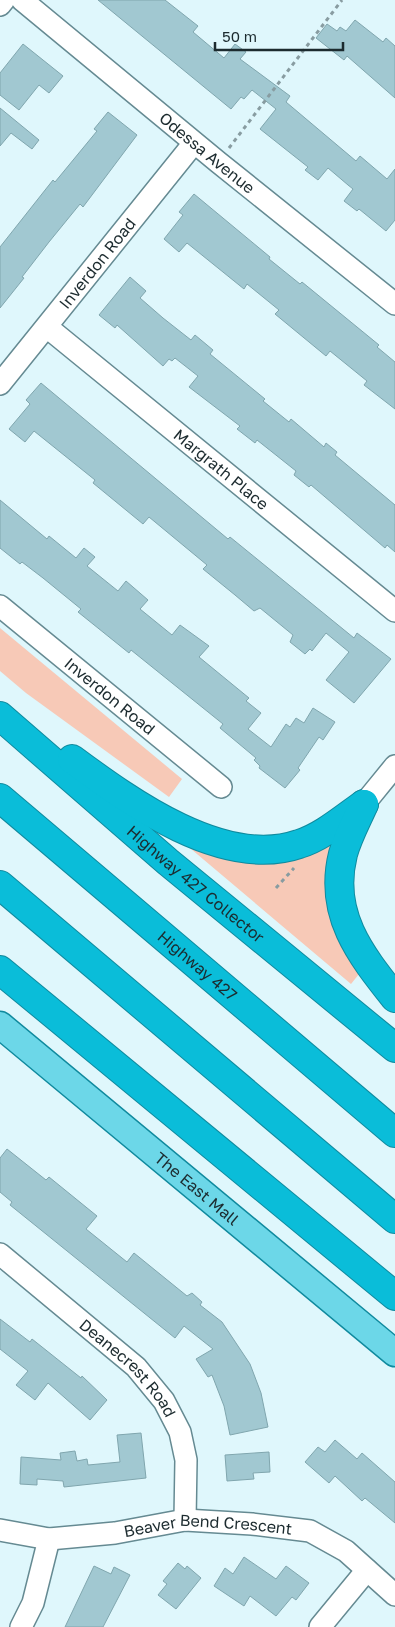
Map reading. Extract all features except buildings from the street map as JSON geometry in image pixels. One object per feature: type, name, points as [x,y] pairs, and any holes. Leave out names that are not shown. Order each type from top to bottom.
[{"type":"highway","points":[[0,706],[129,798],[174,825],[226,846],[279,850],[300,844],[364,804]]},
{"type":"highway","name":"Highway 427 Collector","points":[[0,716],[175,868],[395,1048]]},
{"type":"highway","name":"Highway 427","points":[[0,798],[395,1133]]},
{"type":"highway","points":[[364,804],[343,854],[339,890],[340,902],[352,940],[395,998]]},
{"type":"highway","points":[[0,885],[395,1219]]},
{"type":"highway","points":[[0,970],[395,1296]]},
{"type":"main road","name":"The East Mall","points":[[0,1025],[395,1353]]},
{"type":"street","points":[[0,5],[4,0]]},
{"type":"street","name":"Odessa Avenue","points":[[22,0],[194,143],[395,304]]},
{"type":"street","name":"Inverdon Road","points":[[0,384],[194,143]]},
{"type":"street","name":"Margrath Place","points":[[47,327],[395,612]]},
{"type":"street","name":"Inverdon Road","points":[[0,606],[221,787]]},
{"type":"street","points":[[364,804],[395,766]]},
{"type":"street","name":"Deanecrest Road","points":[[0,1254],[136,1366],[164,1401],[180,1432],[186,1460],[185,1520]]},
{"type":"street","name":"Beaver Bend Crescent","points":[[0,1530],[49,1539],[115,1533],[185,1520],[252,1524],[310,1531],[346,1551],[395,1595]]},
{"type":"street","points":[[20,1627],[33,1603],[49,1539]]},
{"type":"street","points":[[320,1627],[366,1570]]},
{"type":"path","points":[[218,162],[342,0]]},
{"type":"shaded area","points":[[0,628],[182,779],[169,797],[26,693],[0,671]]},
{"type":"shaded area","points":[[178,838],[324,842],[336,851],[340,933],[359,974],[351,984]]}]
